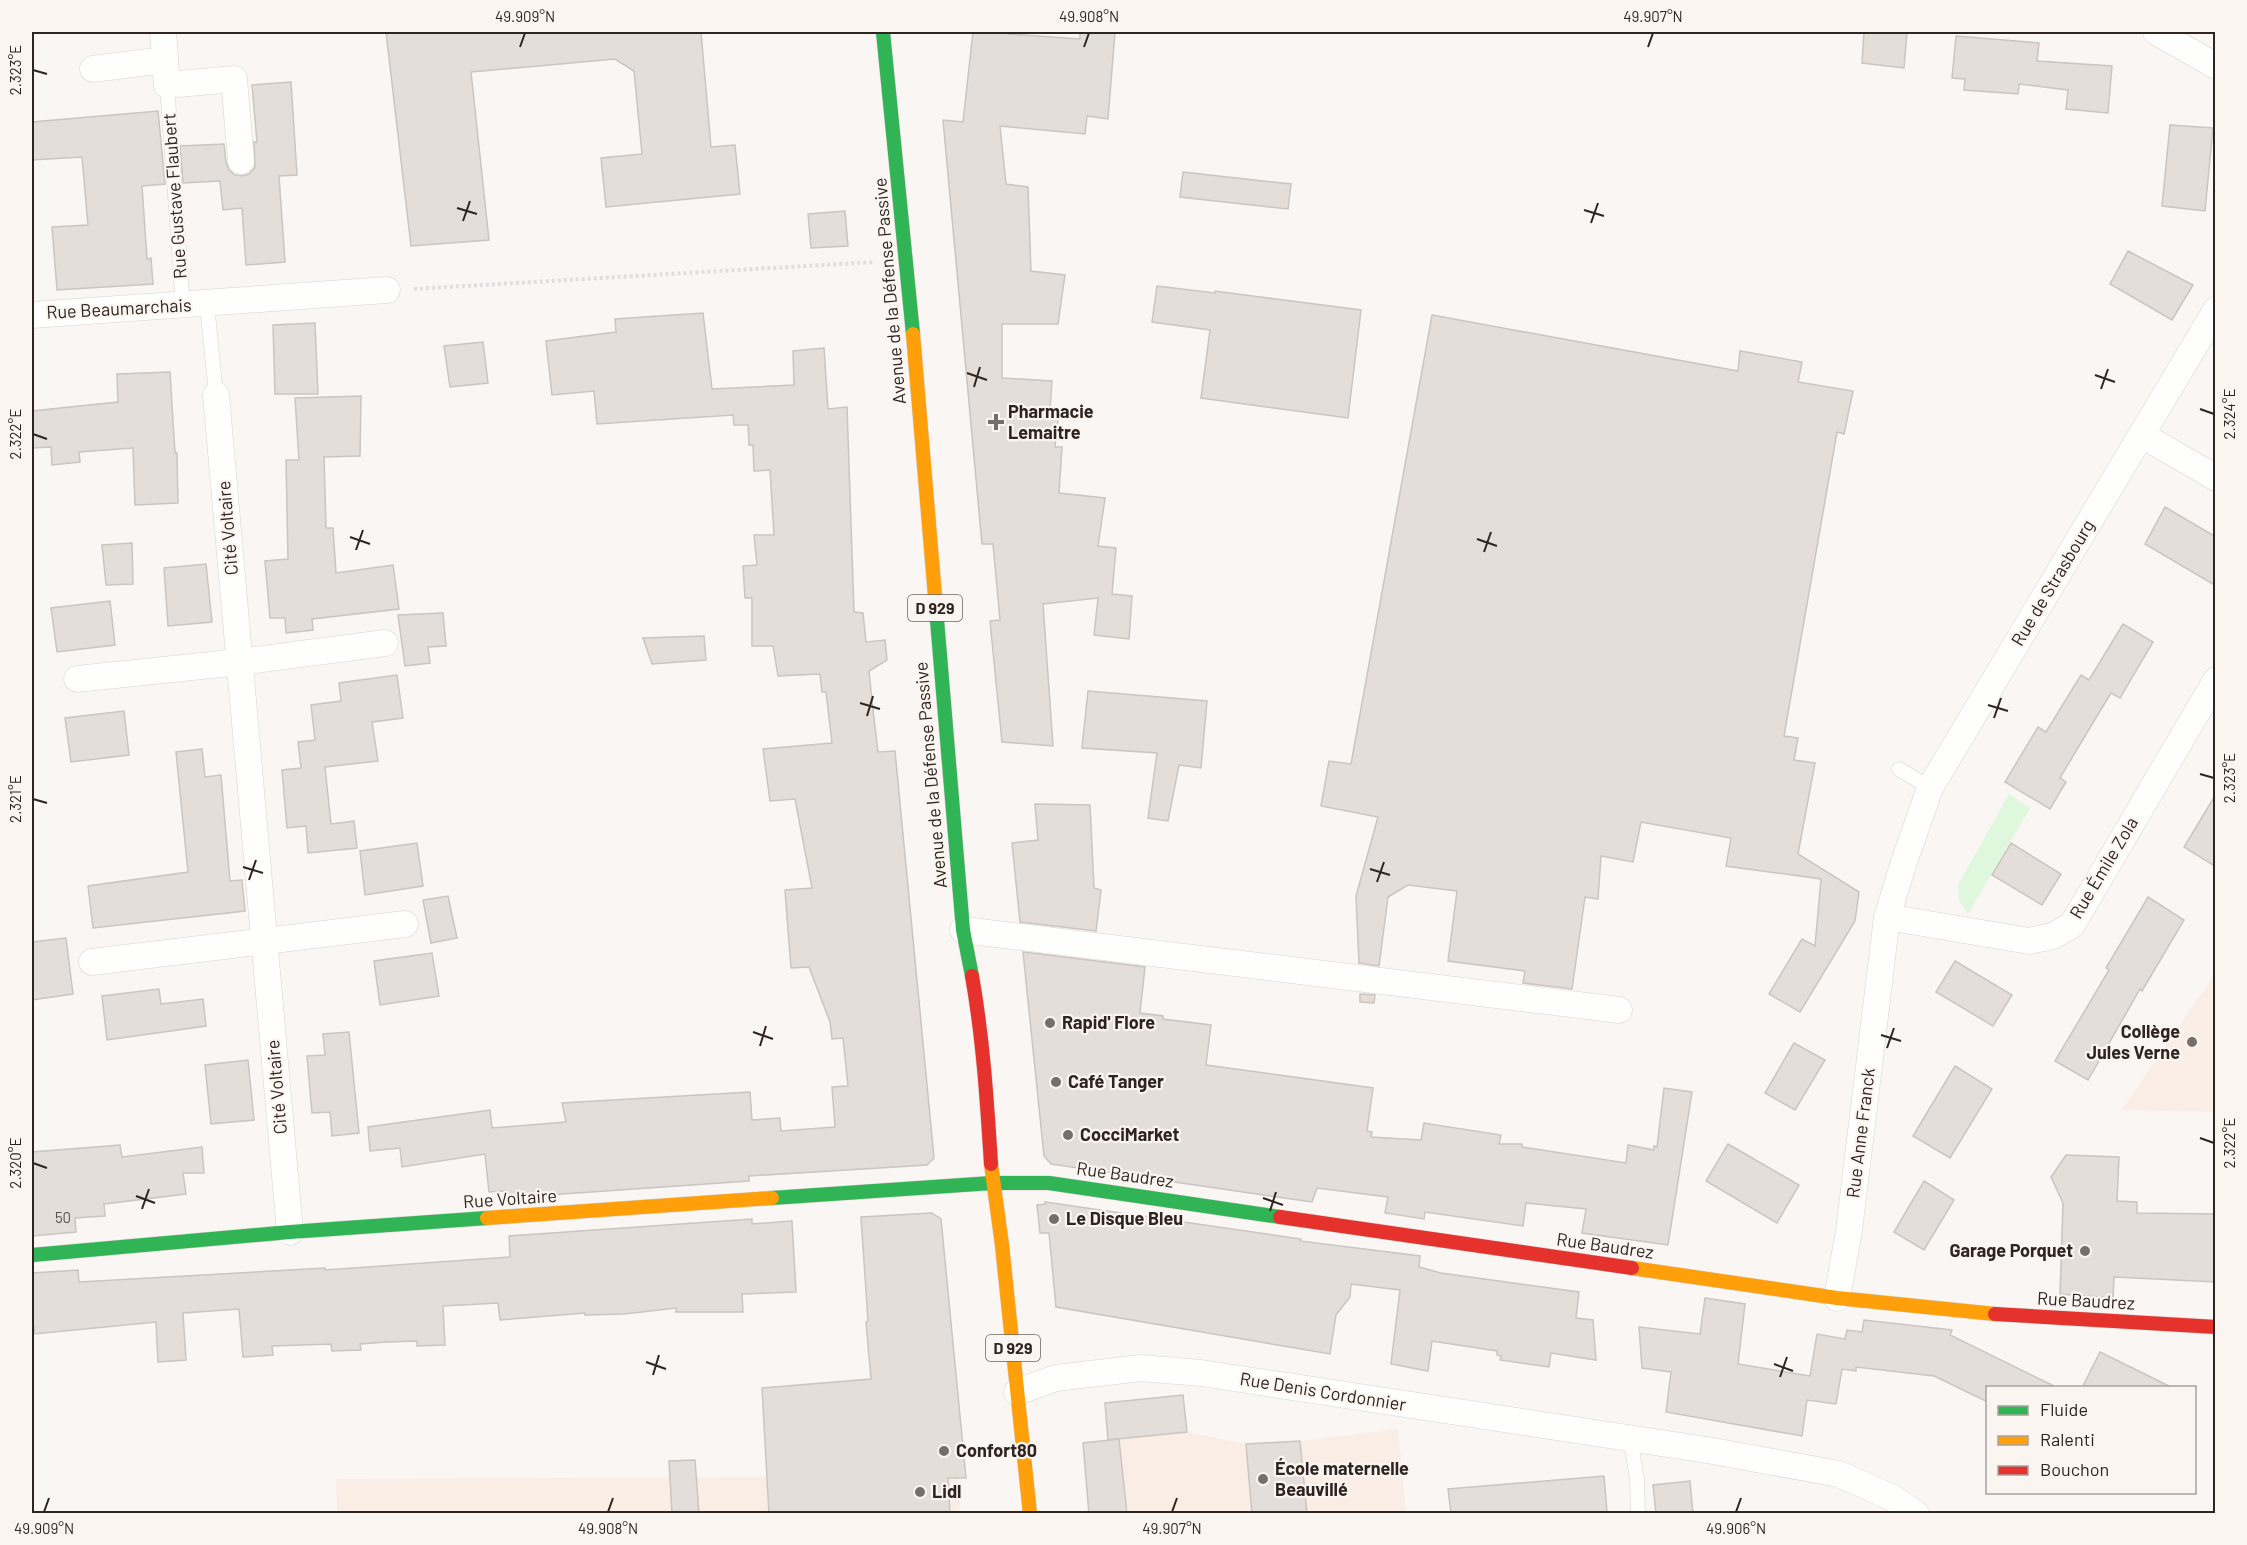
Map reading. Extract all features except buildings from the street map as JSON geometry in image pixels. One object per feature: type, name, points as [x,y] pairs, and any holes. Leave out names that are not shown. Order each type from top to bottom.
[{"type":"street","name":"Rue Gustave Flaubert","points":[[163,32],[167,85]]},
{"type":"street","name":"Avenue de la Défense Passive","points":[[883,32],[907,260],[963,930],[978,1010],[987,1097],[992,1183],[1002,1245],[1030,1514]]},
{"type":"street","points":[[2156,32],[2216,66]]},
{"type":"street","points":[[93,69],[165,60]]},
{"type":"street","points":[[167,85],[234,79],[241,161]]},
{"type":"street","name":"Rue Beaumarchais","points":[[32,315],[387,290]]},
{"type":"street","name":"Rue de Strasbourg","points":[[1904,862],[1930,788],[2216,310]]},
{"type":"street","name":"Cité Voltaire","points":[[216,395],[290,1232]]},
{"type":"street","points":[[2142,435],[2216,478]]},
{"type":"street","points":[[76,679],[240,662],[385,643]]},
{"type":"street","name":"Rue Émile Zola","points":[[1887,917],[2029,941],[2053,936],[2072,925],[2216,680]]},
{"type":"street","name":"Rue Anne Franck","points":[[1836,1298],[1849,1231],[1887,917],[1904,862]]},
{"type":"street","points":[[92,962],[405,924]]},
{"type":"street","points":[[963,930],[1618,1010]]},
{"type":"street","name":"Rue Baudrez","points":[[992,1183],[1067,1184],[1836,1298],[1968,1313],[2204,1324],[2216,1327]]},
{"type":"street","name":"Rue Voltaire","points":[[32,1255],[290,1232],[992,1183]]},
{"type":"street","name":"Rue Denis Cordonnier","points":[[1017,1392],[1056,1378],[1141,1368],[1213,1375],[1707,1450],[1839,1474],[1893,1498],[1916,1514]]},
{"type":"lane","name":"Rue Gustave Flaubert","points":[[167,85],[195,305],[216,395]]},
{"type":"lane","points":[[1899,769],[1930,788]]},
{"type":"lane","points":[[1630,1438],[1637,1479],[1638,1514]]},
{"type":"path","points":[[387,290],[907,260]]},
{"type":"shaded area","name":"Collège Jules Verne","points":[[2215,974],[2215,1112],[2122,1110]]},
{"type":"shaded area","name":"École maternelle Beauvillé","points":[[1398,1429],[1406,1513],[1127,1513],[1119,1439],[1187,1432],[1246,1444],[1300,1441]]},
{"type":"shaded area","points":[[957,1476],[960,1513],[337,1513],[336,1479]]},
{"type":"green space","points":[[2009,794],[2030,808],[1968,914],[1959,901],[1958,885]]},
{"type":"traffic: fast","points":[[883,32],[913,334]]},
{"type":"traffic: fast","points":[[936,608],[963,930],[972,976]]},
{"type":"traffic: fast","points":[[772,1198],[992,1183],[1049,1183],[1280,1217]]},
{"type":"traffic: fast","points":[[32,1255],[290,1232],[487,1218]]},
{"type":"traffic: slow","points":[[913,334],[936,608]]},
{"type":"traffic: slow","points":[[991,1164],[1002,1245],[1030,1514]]},
{"type":"traffic: slow","points":[[487,1218],[772,1198]]},
{"type":"traffic: slow","points":[[1632,1268],[1837,1298],[1995,1314]]},
{"type":"traffic: jam","points":[[972,976],[982,1046],[991,1164]]},
{"type":"traffic: jam","points":[[1280,1217],[1632,1268]]},
{"type":"traffic: jam","points":[[1995,1314],[2216,1327]]},
{"type":"place","name":"Pharmacie Lemaitre","points":[[996,422]]},
{"type":"place","name":"Rapid' Flore","points":[[1050,1023]]},
{"type":"place","name":"Collège Jules Verne","points":[[2192,1042]]},
{"type":"place","name":"Café Tanger","points":[[1056,1082]]},
{"type":"place","name":"CocciMarket","points":[[1068,1135]]},
{"type":"place","name":"Le Disque Bleu","points":[[1054,1219]]},
{"type":"place","name":"Garage Porquet","points":[[2085,1251]]},
{"type":"place","name":"Confort80","points":[[944,1451]]},
{"type":"place","name":"École maternelle Beauvillé","points":[[1263,1479]]},
{"type":"place","name":"Lidl","points":[[920,1492]]}]
